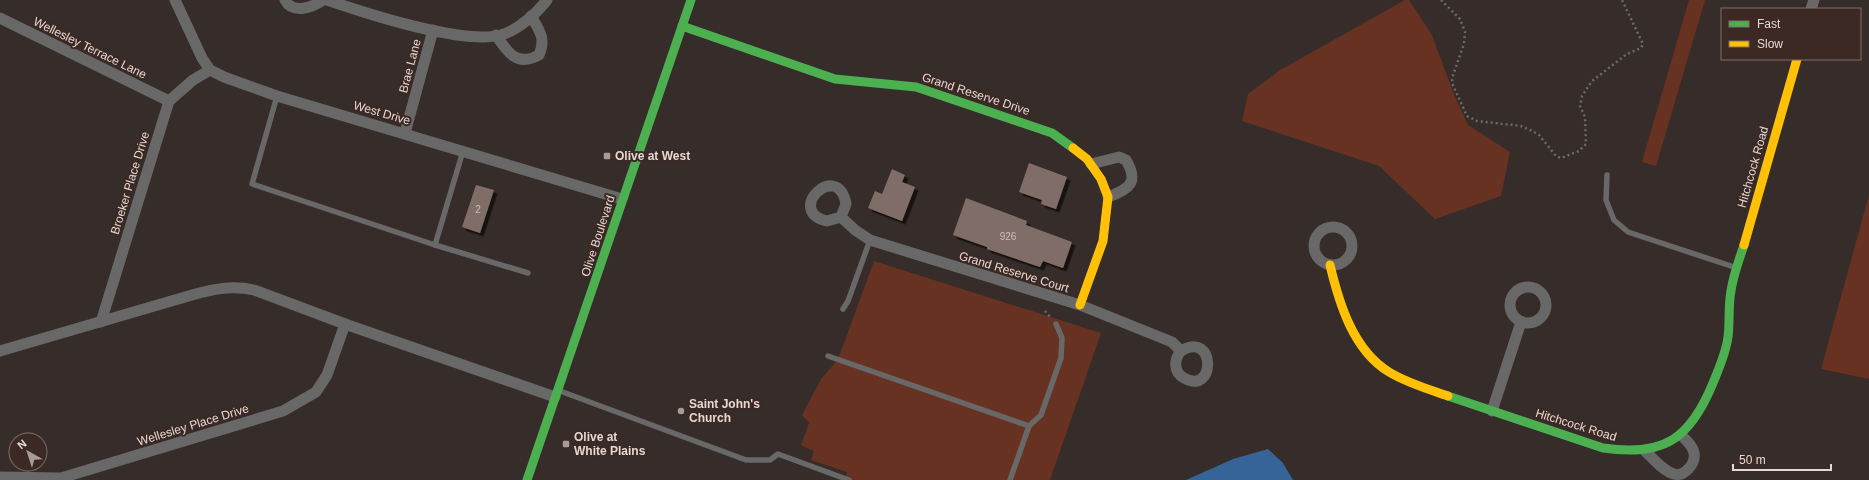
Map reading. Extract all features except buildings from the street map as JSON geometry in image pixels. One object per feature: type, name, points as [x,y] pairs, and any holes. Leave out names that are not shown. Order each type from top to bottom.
[{"type":"street","points":[[168,101],[193,80],[210,70],[202,58],[175,0]]},
{"type":"street","points":[[285,0],[295,8],[302,9],[317,4],[323,0]]},
{"type":"street","points":[[327,0],[393,20],[433,30],[484,37],[496,35],[515,28],[540,9],[546,0]]},
{"type":"street","name":"Olive Boulevard","points":[[527,480],[691,0]]},
{"type":"street","points":[[496,35],[506,50],[516,58],[530,60],[539,55],[543,45],[541,35],[531,16]]},
{"type":"street","name":"Wellesley Terrace Lane","points":[[0,18],[168,101]]},
{"type":"street","name":"Grand Reserve Drive","points":[[682,26],[835,79],[916,87],[1052,133],[1088,159],[1101,180],[1108,197],[1103,240],[1080,306]]},
{"type":"street","name":"Brae Lane","points":[[405,133],[433,30]]},
{"type":"street","name":"Hitchcock Road","points":[[1330,265],[1334,283],[1360,343],[1372,359],[1388,372],[1408,382],[1603,448],[1618,451],[1645,451],[1665,444],[1681,435],[1695,420],[1709,395],[1725,351],[1728,337],[1729,301],[1737,268],[1797,60]]},
{"type":"street","name":"West Drive","points":[[210,70],[224,77],[277,96],[622,199]]},
{"type":"street","name":"Broeker Place Drive","points":[[101,322],[168,101]]},
{"type":"street","points":[[1091,164],[1119,157],[1126,160],[1131,168],[1133,177],[1130,185],[1122,192],[1108,197]]},
{"type":"street","name":"Grand Reserve Court","points":[[841,217],[855,230],[870,240],[1080,306],[1172,342],[1181,351]]},
{"type":"street","points":[[0,351],[196,294],[223,288],[239,287],[254,290],[345,324],[557,394]]},
{"type":"street","points":[[1492,410],[1521,322]]},
{"type":"street","name":"Wellesley Place Drive","points":[[0,477],[61,478],[284,411],[316,392],[327,375],[345,324]]},
{"type":"street","points":[[1645,451],[1667,470],[1674,474],[1681,474],[1690,468],[1694,458],[1692,448],[1681,435]]},
{"type":"lane","points":[[277,96],[252,184],[435,245],[528,272]]},
{"type":"lane","points":[[435,245],[463,151]]},
{"type":"lane","points":[[1606,175],[1606,200],[1614,220],[1628,232],[1737,268]]},
{"type":"lane","points":[[843,309],[848,301],[870,240]]},
{"type":"lane","points":[[1010,480],[1029,426],[1041,415],[1062,358],[1062,338],[1056,324]]},
{"type":"lane","points":[[828,356],[1029,426]]},
{"type":"lane","points":[[557,394],[746,460],[770,460],[778,454],[849,480]]},
{"type":"path","points":[[1441,0],[1460,19],[1465,32],[1464,44],[1452,75],[1452,83],[1467,116],[1477,121],[1520,126],[1532,131],[1539,135],[1556,156],[1562,158],[1579,151],[1586,144],[1585,116],[1580,106],[1582,96],[1592,81],[1627,54],[1641,48],[1643,44],[1622,0]]},
{"type":"shaded area","points":[[1405,0],[1409,0],[1432,35],[1453,92],[1468,125],[1510,152],[1501,196],[1435,219],[1379,166],[1242,121],[1248,94],[1280,70]]},
{"type":"shaded area","points":[[1689,0],[1705,0],[1656,166],[1642,162]]},
{"type":"shaded area","points":[[1869,195],[1869,379],[1821,369]]},
{"type":"shaded area","points":[[874,261],[1101,333],[1050,480],[844,480],[847,472],[811,460],[814,451],[801,445],[809,423],[802,415],[821,379],[835,363],[841,351]]},
{"type":"water","points":[[1268,449],[1283,463],[1293,480],[1186,480],[1233,459]]},
{"type":"traffic: fast","points":[[527,480],[691,0]]},
{"type":"traffic: fast","points":[[682,26],[835,79],[916,87],[1052,133],[1073,148]]},
{"type":"traffic: fast","points":[[1448,396],[1603,448],[1643,450],[1659,446],[1672,440],[1684,431],[1695,418],[1713,383],[1722,360],[1728,337],[1732,285],[1744,245]]},
{"type":"traffic: slow","points":[[1744,245],[1797,60]]},
{"type":"traffic: slow","points":[[1073,148],[1087,159],[1101,179],[1108,197],[1103,241],[1080,305]]},
{"type":"traffic: slow","points":[[1330,265],[1338,295],[1349,324],[1357,338],[1376,363],[1396,376],[1418,386],[1448,396]]},
{"type":"place","name":"Olive at West","points":[[607,156]]},
{"type":"place","name":"Saint John's Church","points":[[681,411]]},
{"type":"place","name":"Olive at White Plains","points":[[566,444]]}]
